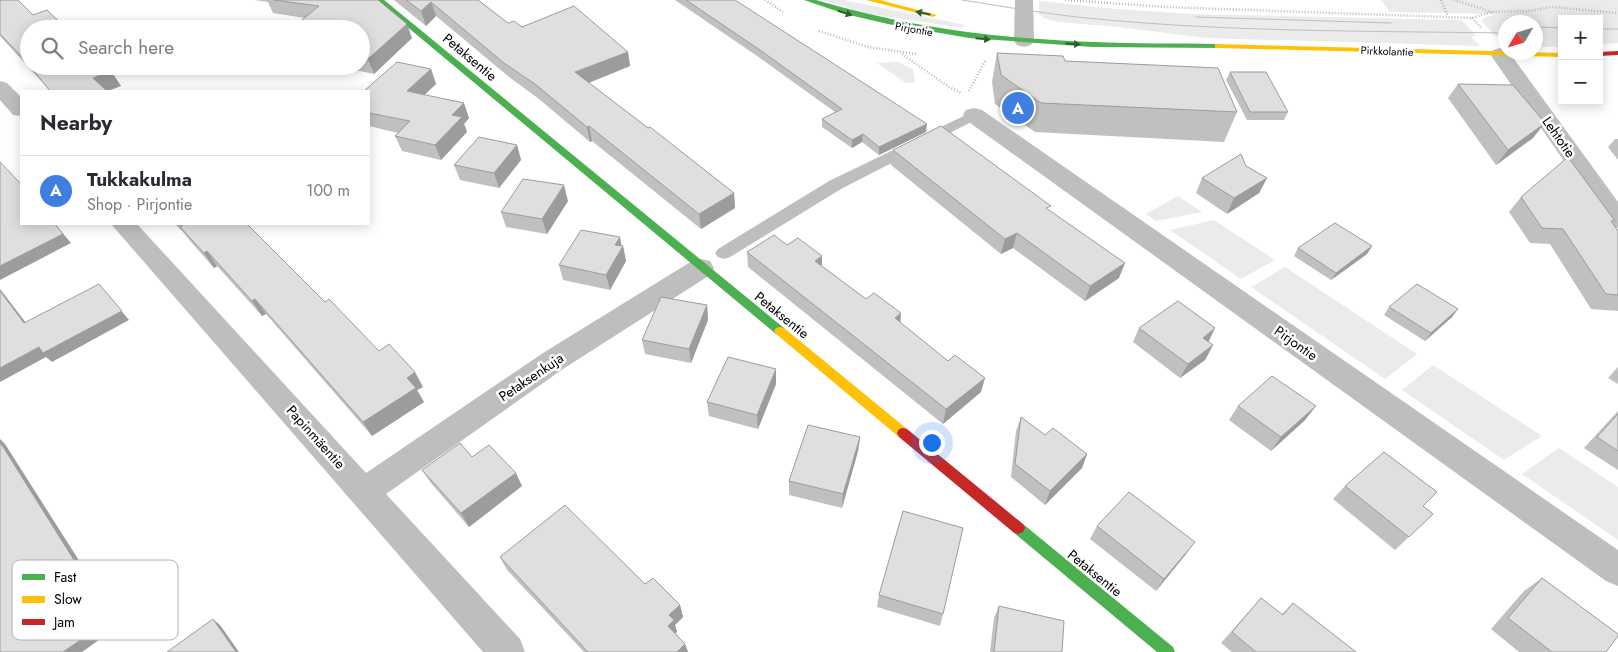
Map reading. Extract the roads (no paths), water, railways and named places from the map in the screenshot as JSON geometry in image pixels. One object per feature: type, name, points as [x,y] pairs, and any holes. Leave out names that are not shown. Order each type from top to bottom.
[{"type":"main road","name":"Petaksentie","points":[[379,0],[712,260],[1168,652]]},
{"type":"main road","name":"Pirjontie","points":[[808,0],[869,20],[911,29],[969,37],[1024,29]]},
{"type":"main road","name":"Pirjontie","points":[[870,0],[944,16]]},
{"type":"main road","name":"Pirkkolantie","points":[[1024,29],[1170,48],[1213,46],[1498,54]]},
{"type":"main road","name":"Pirkkolantie","points":[[1122,34],[1213,46]]},
{"type":"main road","points":[[1603,54],[1618,53]]},
{"type":"main road","name":"Pirkkolantie","points":[[1543,55],[1558,55]]},
{"type":"street","points":[[1024,0],[1024,29]]},
{"type":"street","name":"Lehtotie","points":[[1504,60],[1618,220]]},
{"type":"street","points":[[0,87],[20,109]]},
{"type":"street","name":"Pirjontie","points":[[974,115],[1618,570]]},
{"type":"street","name":"Papinmäentie","points":[[124,225],[365,491],[507,652]]},
{"type":"street","name":"Petaksenkuja","points":[[365,491],[553,361],[712,260]]},
{"type":"lane","name":"Petaksenkuja","points":[[712,260],[835,185],[974,115]]},
{"type":"tram line","points":[[962,0],[1030,11],[1148,23],[1301,30],[1498,33]]},
{"type":"tram line","points":[[1196,17],[1391,23]]},
{"type":"tram line","points":[[1543,27],[1558,28]]},
{"type":"tram line","points":[[1603,29],[1618,29]]},
{"type":"place","name":"Tukkakulma","points":[[1018,108]]}]
